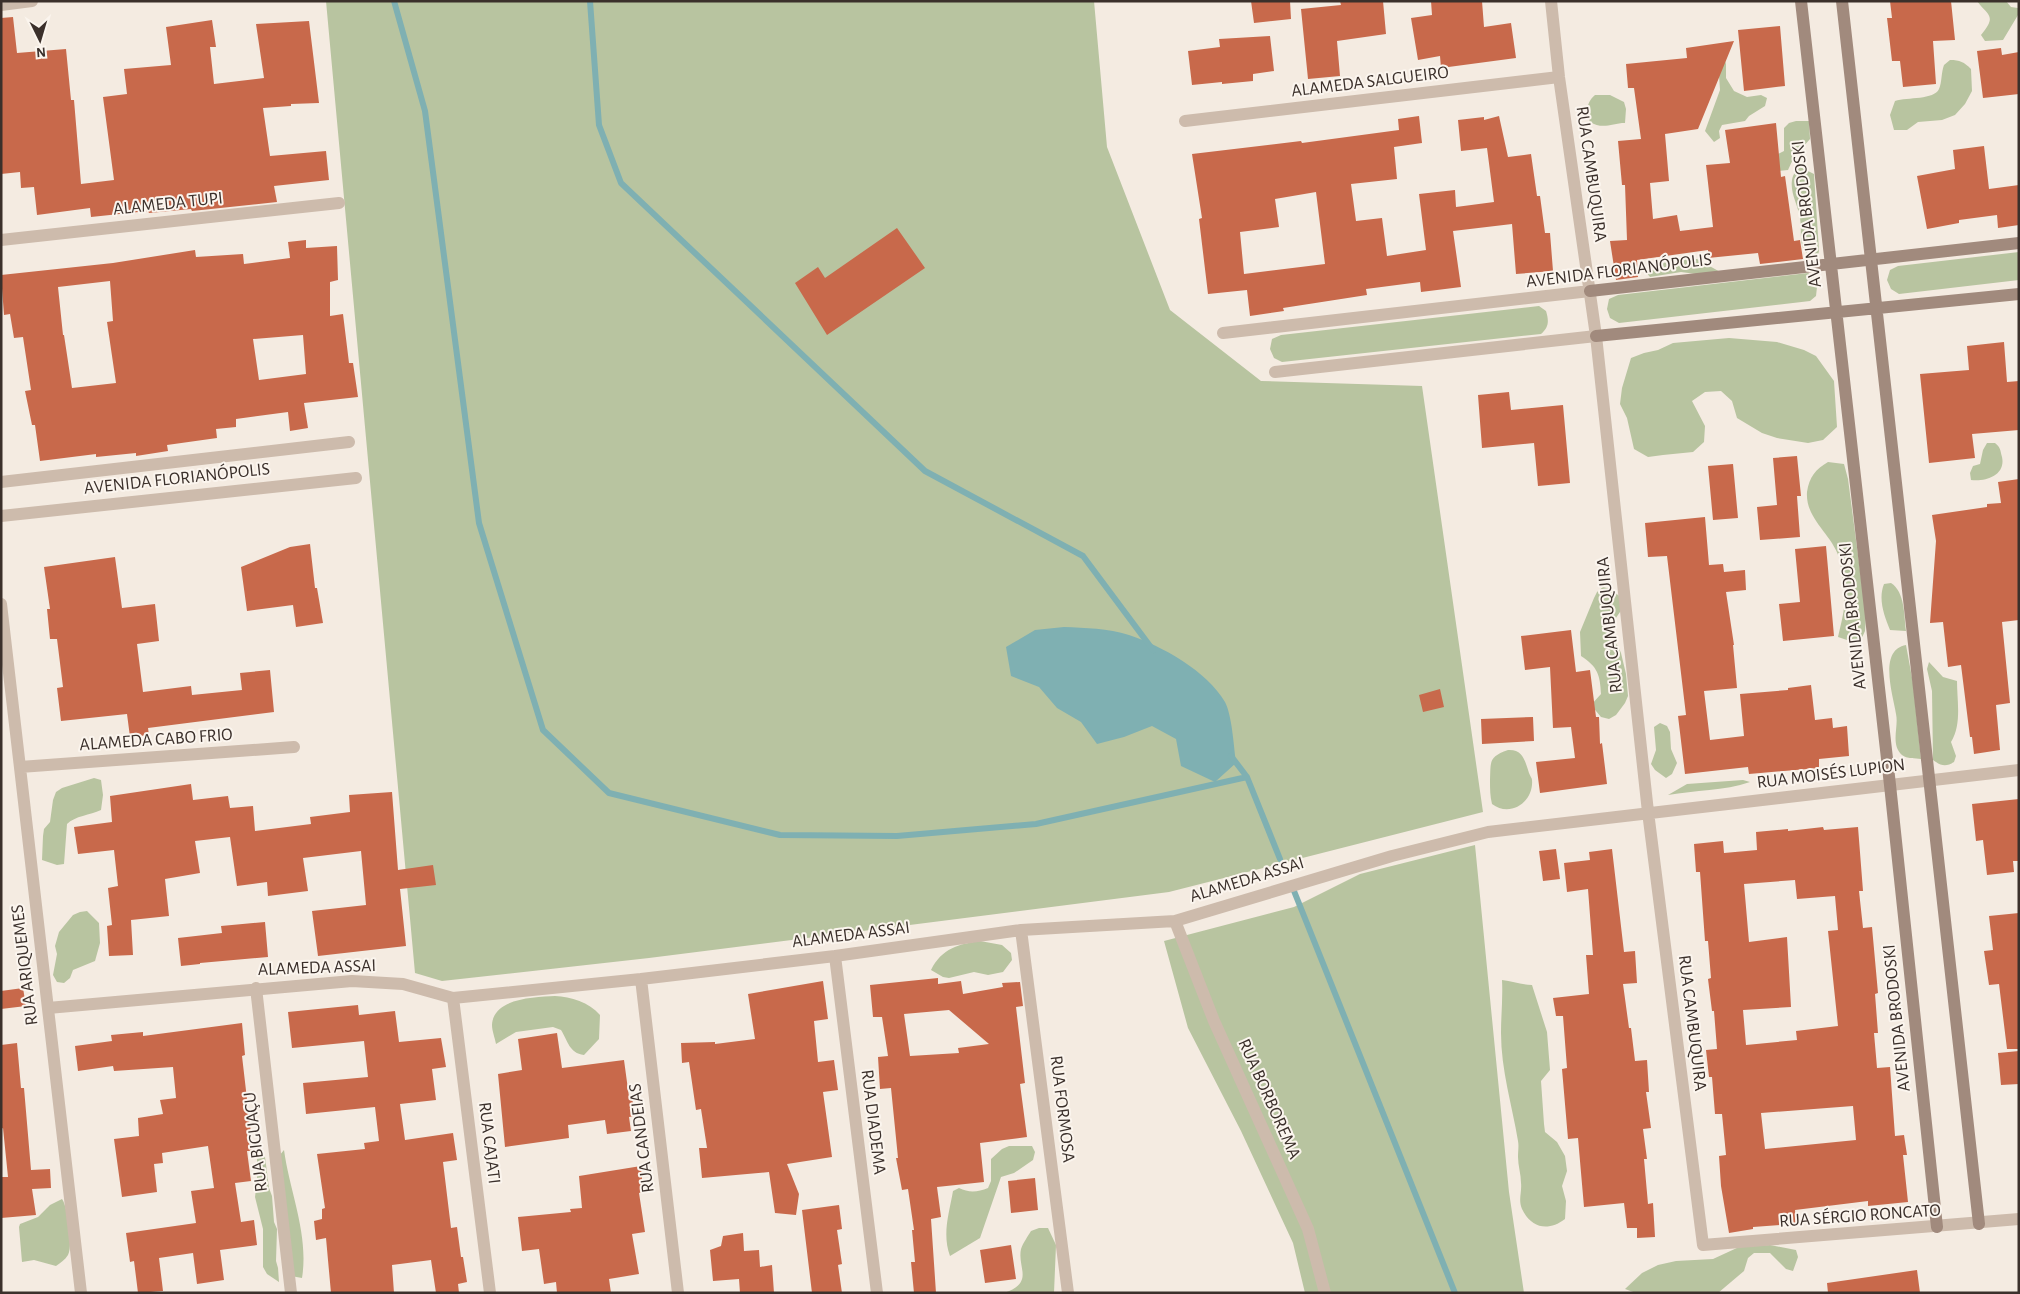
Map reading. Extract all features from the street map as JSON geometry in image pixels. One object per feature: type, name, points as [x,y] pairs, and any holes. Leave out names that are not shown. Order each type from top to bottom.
[{"type":"street","points":[[1,5],[32,1]]},
{"type":"street","name":"RUA CAMBUQUIRA","points":[[1551,1],[1559,77],[1596,336],[1648,812],[1703,1245]]},
{"type":"street","name":"AVENIDA BRODOSKI","points":[[1801,1],[1890,785],[1937,1227]]},
{"type":"street","points":[[1842,1],[1980,1224]]},
{"type":"street","name":"ALAMEDA SALGUEIRO","points":[[1185,121],[1559,77]]},
{"type":"street","name":"ALAMEDA TUPI","points":[[1,240],[339,203]]},
{"type":"street","name":"AVENIDA FLORIANÓPOLIS","points":[[1223,333],[2019,243]]},
{"type":"street","points":[[1275,372],[1596,336],[2019,294]]},
{"type":"street","name":"AVENIDA FLORIANÓPOLIS","points":[[1,482],[348,442]]},
{"type":"street","name":"AVENIDA FLORIANÓPOLIS","points":[[1,516],[356,478]]},
{"type":"street","name":"RUA ARIQUEMES","points":[[1,604],[81,1293]]},
{"type":"street","name":"ALAMEDA CABO FRIO","points":[[20,767],[294,747]]},
{"type":"street","name":"RUA MOISÉS LUPION","points":[[1648,812],[2019,770]]},
{"type":"street","name":"ALAMEDA ASSAI","points":[[48,1008],[352,980],[403,984],[453,998],[641,979],[835,956],[1020,930],[1175,921],[1383,858],[1488,832],[1648,812]]},
{"type":"street","name":"RUA BORBOREMA","points":[[1175,921],[1214,1021],[1308,1229],[1325,1293]]},
{"type":"street","name":"RUA FORMOSA","points":[[1020,930],[1068,1293]]},
{"type":"street","name":"RUA DIADEMA","points":[[835,956],[877,1293]]},
{"type":"street","name":"RUA CANDEIAS","points":[[641,979],[678,1293]]},
{"type":"street","name":"RUA BIGUAÇU","points":[[256,988],[291,1293]]},
{"type":"street","name":"RUA CAJATI","points":[[453,998],[490,1293]]},
{"type":"street","name":"RUA SÉRGIO RONCATO","points":[[1703,1245],[2019,1220]]},
{"type":"green space","points":[[326,1],[1094,1],[1107,147],[1170,310],[1261,381],[1422,386],[1483,812],[1169,892],[649,958],[442,981],[415,973]]},
{"type":"green space","points":[[1977,1],[2006,1],[2011,7],[2018,8],[2018,15],[2003,40],[1985,41],[1981,35],[1990,19]]},
{"type":"green space","points":[[1724,57],[1726,78],[1734,91],[1747,97],[1761,95],[1767,98],[1765,106],[1749,116],[1745,121],[1722,125],[1719,131],[1720,138],[1714,142],[1705,131],[1720,90],[1719,75]]},
{"type":"green space","points":[[1950,60],[1962,62],[1971,69],[1972,91],[1965,104],[1955,115],[1942,120],[1918,122],[1907,130],[1894,130],[1890,115],[1895,101],[1926,97],[1936,93],[1940,86],[1944,65]]},
{"type":"green space","points":[[1595,95],[1610,95],[1624,102],[1626,109],[1625,123],[1599,126],[1590,122],[1588,107]]},
{"type":"green space","points":[[1809,121],[1810,139],[1794,157],[1788,170],[1766,172],[1774,156],[1784,151],[1784,128],[1789,123]]},
{"type":"green space","points":[[1800,167],[1814,174],[1819,251],[1817,258],[1806,253],[1802,243],[1800,218],[1792,185],[1793,176]]},
{"type":"green space","points":[[2019,252],[2019,280],[1899,294],[1891,289],[1887,280],[1890,270],[1898,266]]},
{"type":"green space","points":[[1697,259],[1722,273],[1696,274],[1681,272],[1650,277],[1645,271],[1648,265]]},
{"type":"green space","points":[[1808,273],[1815,278],[1817,287],[1816,296],[1810,301],[1619,323],[1610,318],[1607,309],[1609,299],[1618,295]]},
{"type":"green space","points":[[1539,306],[1546,311],[1548,321],[1546,329],[1541,334],[1282,362],[1274,358],[1270,349],[1272,339],[1281,335]]},
{"type":"green space","points":[[1729,338],[1777,342],[1804,350],[1816,356],[1834,381],[1837,427],[1823,440],[1808,443],[1777,438],[1762,433],[1737,418],[1732,401],[1721,391],[1705,392],[1692,401],[1705,426],[1704,442],[1693,452],[1648,457],[1634,449],[1627,418],[1620,404],[1622,388],[1631,358],[1658,350],[1673,343]]},
{"type":"green space","points":[[1987,443],[1995,443],[1999,448],[2002,457],[2001,468],[1994,476],[1983,480],[1971,480],[1970,473],[1973,466],[1980,464],[1983,450]]},
{"type":"green space","points":[[1828,462],[1844,464],[1848,479],[1866,616],[1865,631],[1859,644],[1838,637],[1845,600],[1840,561],[1832,543],[1810,511],[1808,502],[1807,492],[1811,478]]},
{"type":"green space","points":[[1891,583],[1896,587],[1901,598],[1906,631],[1890,630],[1886,619],[1882,601],[1882,590],[1884,584]]},
{"type":"green space","points":[[1603,587],[1610,589],[1622,598],[1620,612],[1611,625],[1613,641],[1621,653],[1626,674],[1628,696],[1616,715],[1609,719],[1601,717],[1591,705],[1601,694],[1600,682],[1595,668],[1581,656],[1580,632],[1597,592]]},
{"type":"green space","points":[[1906,645],[1913,683],[1921,759],[1902,755],[1896,746],[1897,719],[1889,674],[1892,655],[1897,649]]},
{"type":"green space","points":[[1929,662],[1943,677],[1957,681],[1958,720],[1951,742],[1956,756],[1954,762],[1948,765],[1941,765],[1933,760],[1932,691],[1927,669]]},
{"type":"green space","points":[[1660,723],[1667,726],[1670,732],[1671,749],[1677,763],[1672,774],[1666,778],[1655,770],[1651,764],[1656,750],[1654,727]]},
{"type":"green space","points":[[1508,750],[1517,751],[1525,760],[1532,780],[1532,788],[1520,806],[1506,809],[1492,804],[1490,769],[1494,758]]},
{"type":"green space","points":[[94,778],[101,780],[103,795],[101,810],[78,817],[67,824],[64,864],[57,865],[42,860],[44,829],[50,822],[56,792],[62,788]]},
{"type":"green space","points":[[1743,780],[1750,782],[1730,787],[1668,795],[1687,784]]},
{"type":"green space","points":[[1475,845],[1509,1192],[1524,1293],[1305,1293],[1293,1243],[1241,1131],[1188,1028],[1164,941],[1294,907],[1360,874]]},
{"type":"green space","points":[[87,911],[99,923],[100,943],[95,961],[73,970],[70,978],[64,983],[57,982],[53,975],[57,954],[55,946],[59,932],[73,915]]},
{"type":"green space","points":[[980,941],[1002,945],[1011,953],[1012,960],[1003,972],[988,975],[974,972],[949,978],[943,977],[931,970],[940,957],[952,948]]},
{"type":"green space","points":[[1502,980],[1532,985],[1547,1032],[1550,1070],[1541,1081],[1545,1132],[1557,1142],[1565,1156],[1567,1171],[1562,1186],[1566,1201],[1565,1219],[1552,1226],[1546,1227],[1535,1224],[1526,1215],[1521,1206],[1518,1143],[1501,1047]]},
{"type":"green space","points":[[555,996],[579,1001],[596,1010],[600,1015],[599,1039],[584,1055],[575,1052],[561,1030],[553,1027],[516,1032],[496,1044],[492,1025],[494,1016],[499,1009],[507,1004],[527,998]]},
{"type":"green space","points":[[1009,1146],[1032,1146],[1035,1152],[1033,1160],[1014,1173],[1001,1177],[980,1238],[950,1256],[946,1232],[953,1191],[959,1188],[966,1191],[974,1191],[988,1188],[991,1181],[991,1159],[1002,1149]]},
{"type":"green space","points":[[284,1150],[301,1230],[303,1246],[302,1278],[291,1276],[279,1156]]},
{"type":"green space","points":[[259,1153],[265,1157],[269,1188],[272,1196],[274,1222],[277,1229],[276,1261],[279,1282],[267,1274],[263,1267],[263,1229],[255,1197]]},
{"type":"green space","points":[[62,1199],[69,1227],[70,1244],[68,1255],[56,1266],[34,1260],[22,1262],[20,1224],[38,1217],[50,1205]]},
{"type":"green space","points":[[1039,1228],[1048,1228],[1056,1245],[1054,1293],[1004,1293],[1013,1289],[1022,1279],[1021,1249],[1031,1231]]},
{"type":"green space","points":[[1770,1245],[1796,1250],[1798,1257],[1793,1271],[1786,1269],[1770,1253],[1754,1253],[1748,1258],[1744,1271],[1718,1293],[1636,1293],[1625,1289],[1642,1273],[1658,1265],[1676,1261],[1713,1259],[1739,1247]]},
{"type":"water","points":[[1064,627],[1105,630],[1129,635],[1169,653],[1195,670],[1207,680],[1225,702],[1231,723],[1236,763],[1215,782],[1181,766],[1176,739],[1152,726],[1124,737],[1097,744],[1081,722],[1057,708],[1039,687],[1011,676],[1006,647],[1035,630]]},
{"type":"building","points":[[1251,1],[1290,1],[1291,19],[1254,23]]},
{"type":"building","points":[[1340,1],[1383,1],[1386,34],[1337,41],[1340,76],[1308,79],[1301,9],[1341,5]]},
{"type":"building","points":[[1431,1],[1482,1],[1484,27],[1511,23],[1516,58],[1441,68],[1440,56],[1418,60],[1411,18],[1432,15]]},
{"type":"building","points":[[1890,1],[1951,1],[1955,40],[1933,41],[1936,84],[1903,87],[1900,61],[1892,61],[1887,18],[1892,18]]},
{"type":"building","points":[[13,17],[17,53],[66,49],[71,100],[74,100],[81,184],[114,180],[103,97],[127,94],[124,69],[171,65],[166,27],[212,20],[216,47],[210,47],[214,84],[264,78],[256,24],[309,21],[319,103],[263,108],[270,156],[326,151],[329,180],[274,186],[277,202],[192,211],[191,209],[149,213],[148,211],[91,217],[90,208],[37,215],[34,187],[21,188],[20,172],[1,174],[1,18]]},
{"type":"building","points":[[1780,26],[1785,86],[1744,91],[1738,30]]},
{"type":"building","points":[[1270,36],[1274,71],[1253,74],[1253,81],[1192,85],[1188,51],[1220,47],[1219,39]]},
{"type":"building","points":[[1734,41],[1698,129],[1665,134],[1669,181],[1650,183],[1653,219],[1677,215],[1680,231],[1713,227],[1706,165],[1730,163],[1725,130],[1776,123],[1781,177],[1785,176],[1794,241],[1800,240],[1803,259],[1760,264],[1758,253],[1708,258],[1708,250],[1637,260],[1638,277],[1616,280],[1610,241],[1627,240],[1625,185],[1622,185],[1618,141],[1641,139],[1634,88],[1628,88],[1626,64],[1687,58],[1686,48]]},
{"type":"building","points":[[2001,48],[2002,55],[2019,52],[2019,94],[1983,98],[1977,51]]},
{"type":"building","points":[[1419,116],[1422,143],[1394,147],[1397,179],[1351,184],[1356,221],[1382,218],[1387,256],[1426,250],[1419,194],[1455,190],[1456,207],[1494,202],[1487,148],[1461,151],[1458,120],[1484,117],[1484,120],[1499,116],[1508,157],[1531,154],[1537,196],[1540,196],[1545,233],[1550,233],[1553,271],[1516,274],[1512,224],[1453,231],[1461,287],[1421,292],[1420,282],[1366,289],[1367,295],[1283,308],[1284,311],[1250,316],[1247,290],[1208,294],[1199,219],[1202,218],[1192,154],[1301,141],[1302,143],[1399,130],[1398,119]],"holes":[[[1316,192],[1325,264],[1244,274],[1240,232],[1279,227],[1275,199]]]},
{"type":"building","points":[[1984,146],[1989,189],[2019,185],[2019,225],[1998,228],[1997,215],[1959,220],[1959,223],[1927,229],[1917,176],[1955,169],[1953,150]]},
{"type":"building","points":[[897,228],[925,268],[827,335],[795,283],[818,267],[825,278]]},
{"type":"building","points":[[306,240],[306,248],[337,246],[338,280],[330,282],[330,316],[343,314],[349,363],[353,363],[358,397],[304,403],[308,428],[290,431],[288,412],[236,419],[236,427],[216,429],[217,438],[167,445],[168,451],[136,456],[136,453],[96,457],[96,454],[40,461],[35,425],[32,425],[25,391],[31,390],[23,337],[14,338],[10,314],[4,315],[1,275],[113,263],[195,250],[196,257],[243,254],[244,264],[290,258],[288,242]],"holes":[[[110,281],[113,321],[107,322],[116,383],[72,388],[63,335],[58,287]],[[303,335],[306,374],[259,380],[253,339]]]},
{"type":"building","points":[[2004,342],[2007,382],[2019,381],[2019,430],[1972,434],[1975,458],[1929,463],[1920,374],[1969,370],[1967,346]]},
{"type":"building","points":[[1509,392],[1511,410],[1563,405],[1570,483],[1538,486],[1534,443],[1482,448],[1478,395]]},
{"type":"building","points":[[1797,456],[1801,496],[1797,496],[1800,537],[1760,540],[1757,507],[1777,505],[1773,458]]},
{"type":"building","points":[[1733,464],[1738,518],[1713,520],[1708,466]]},
{"type":"building","points":[[2019,479],[2019,620],[2002,622],[2010,703],[1996,705],[2000,750],[1974,754],[1972,737],[1970,737],[1961,665],[1948,667],[1943,622],[1930,623],[1936,541],[1932,515],[1987,507],[1987,504],[2001,503],[1998,482]]},
{"type":"building","points":[[1705,517],[1709,565],[1723,564],[1724,572],[1745,570],[1746,590],[1726,592],[1734,645],[1737,688],[1704,691],[1710,740],[1744,736],[1740,694],[1788,690],[1788,688],[1811,685],[1815,720],[1832,718],[1833,728],[1847,726],[1849,756],[1819,759],[1819,768],[1749,774],[1748,767],[1685,774],[1678,716],[1686,715],[1667,556],[1648,557],[1645,523]]},
{"type":"building","points":[[310,544],[315,588],[317,588],[323,623],[296,627],[293,605],[247,611],[241,567],[290,547]]},
{"type":"building","points":[[1826,546],[1834,636],[1783,641],[1779,604],[1800,602],[1795,549]]},
{"type":"building","points":[[115,557],[122,608],[155,604],[159,641],[137,644],[143,692],[191,686],[192,695],[242,690],[240,673],[270,670],[274,712],[148,728],[149,735],[130,737],[127,714],[61,721],[57,688],[63,687],[57,639],[50,639],[47,609],[50,609],[44,567]]},
{"type":"building","points":[[1571,630],[1576,672],[1590,670],[1596,717],[1599,717],[1600,744],[1602,743],[1607,784],[1540,793],[1536,762],[1575,758],[1571,727],[1553,728],[1550,667],[1525,670],[1521,636]]},
{"type":"building","points":[[1440,689],[1444,707],[1423,712],[1419,695]]},
{"type":"building","points":[[1533,717],[1534,741],[1482,744],[1481,719]]},
{"type":"building","points":[[191,784],[193,800],[228,796],[230,808],[253,806],[255,831],[311,824],[310,817],[350,812],[349,795],[392,792],[398,870],[433,865],[436,885],[400,889],[406,946],[318,956],[312,911],[366,905],[361,851],[303,858],[308,891],[268,896],[267,882],[237,886],[230,837],[195,841],[200,873],[165,879],[169,916],[131,920],[133,955],[109,956],[107,926],[112,925],[108,888],[118,886],[114,850],[78,854],[74,827],[112,822],[110,796]]},
{"type":"building","points":[[2019,799],[2019,861],[2013,861],[2014,872],[1987,875],[1983,840],[1976,841],[1972,804]]},
{"type":"building","points":[[1823,827],[1824,830],[1858,827],[1863,891],[1859,891],[1863,928],[1872,927],[1878,993],[1875,994],[1878,1033],[1874,1033],[1877,1068],[1890,1067],[1895,1136],[1904,1135],[1907,1155],[1903,1155],[1908,1202],[1868,1206],[1868,1201],[1795,1210],[1796,1224],[1753,1227],[1753,1229],[1729,1233],[1721,1186],[1719,1156],[1726,1155],[1722,1114],[1715,1114],[1712,1077],[1709,1077],[1706,1050],[1717,1049],[1714,1011],[1712,1011],[1708,979],[1711,978],[1708,941],[1705,941],[1700,872],[1696,872],[1694,844],[1723,841],[1724,853],[1757,850],[1756,832],[1788,829],[1788,831]],"holes":[[[1795,880],[1797,899],[1835,896],[1838,930],[1828,931],[1838,1026],[1796,1031],[1797,1040],[1746,1045],[1743,1010],[1791,1007],[1787,937],[1749,942],[1744,884]],[[1853,1106],[1856,1140],[1765,1149],[1761,1113]]]},
{"type":"building","points":[[1556,849],[1560,879],[1543,881],[1539,851]]},
{"type":"building","points":[[1612,849],[1624,952],[1635,951],[1637,983],[1623,984],[1635,1061],[1647,1060],[1649,1092],[1646,1092],[1651,1128],[1643,1129],[1647,1159],[1644,1159],[1648,1204],[1653,1203],[1655,1237],[1637,1238],[1637,1228],[1627,1228],[1624,1203],[1584,1207],[1578,1138],[1568,1139],[1562,1069],[1567,1068],[1563,1016],[1556,1016],[1553,998],[1589,994],[1586,955],[1593,955],[1588,889],[1567,892],[1564,863],[1590,860],[1589,852]]},
{"type":"building","points":[[2019,913],[2019,1049],[2007,1049],[1999,984],[1989,985],[1984,951],[1993,950],[1989,916]]},
{"type":"building","points":[[265,922],[268,957],[181,966],[178,938],[222,933],[221,926]]},
{"type":"building","points":[[938,978],[938,984],[961,981],[963,994],[1003,987],[1002,983],[1020,982],[1023,1006],[1016,1007],[1025,1083],[1020,1084],[1027,1137],[980,1143],[984,1182],[937,1187],[941,1217],[931,1219],[936,1293],[914,1293],[911,1262],[915,1262],[912,1230],[914,1230],[908,1189],[902,1190],[896,1158],[898,1158],[891,1088],[880,1089],[878,1057],[888,1056],[882,1017],[873,1017],[870,985]],"holes":[[[949,1010],[989,1044],[958,1048],[959,1053],[910,1056],[904,1014]]]},
{"type":"building","points":[[823,981],[828,1019],[814,1021],[818,1062],[834,1060],[838,1090],[823,1092],[832,1157],[787,1164],[799,1194],[796,1215],[775,1213],[769,1172],[702,1178],[699,1148],[707,1148],[701,1109],[696,1110],[689,1062],[682,1063],[681,1043],[715,1042],[715,1044],[755,1039],[748,994]]},
{"type":"building","points":[[23,988],[26,1006],[1,1009],[1,991]]},
{"type":"building","points":[[358,1005],[359,1015],[395,1011],[399,1042],[441,1038],[446,1067],[432,1069],[436,1100],[400,1104],[405,1140],[453,1133],[457,1160],[443,1162],[451,1228],[457,1227],[467,1282],[458,1284],[459,1293],[436,1293],[431,1260],[392,1265],[394,1293],[331,1293],[326,1238],[316,1240],[314,1221],[322,1219],[322,1209],[325,1208],[317,1154],[365,1149],[364,1143],[379,1141],[375,1107],[306,1114],[303,1083],[368,1077],[364,1041],[292,1048],[288,1012]]},
{"type":"building","points":[[242,1023],[245,1055],[242,1056],[253,1151],[247,1151],[251,1181],[235,1183],[241,1222],[254,1220],[257,1245],[220,1250],[224,1280],[197,1284],[193,1253],[159,1258],[163,1291],[138,1293],[134,1261],[130,1262],[126,1233],[196,1223],[191,1191],[214,1188],[208,1146],[162,1153],[163,1163],[154,1164],[157,1192],[122,1197],[114,1139],[139,1136],[138,1118],[163,1114],[160,1100],[176,1098],[173,1067],[114,1071],[113,1066],[78,1071],[75,1046],[112,1041],[111,1035],[143,1032],[143,1036]]},
{"type":"building","points":[[557,1033],[562,1068],[624,1060],[629,1097],[632,1097],[635,1116],[629,1117],[631,1131],[607,1134],[605,1120],[568,1125],[569,1138],[505,1147],[498,1074],[522,1070],[518,1039]]},
{"type":"building","points":[[17,1043],[21,1088],[24,1088],[31,1170],[50,1169],[51,1188],[32,1189],[36,1215],[1,1218],[1,1177],[8,1177],[3,1128],[1,1129],[1,1045]]},
{"type":"building","points":[[2019,1051],[2019,1084],[2001,1085],[1998,1053]]},
{"type":"building","points":[[641,1166],[643,1192],[639,1193],[645,1232],[632,1234],[639,1274],[609,1279],[611,1293],[557,1293],[556,1282],[544,1284],[539,1249],[522,1251],[518,1217],[571,1212],[570,1209],[582,1208],[579,1176]]},
{"type":"building","points":[[1035,1178],[1038,1210],[1011,1213],[1008,1181]]},
{"type":"building","points":[[839,1205],[842,1229],[837,1230],[842,1264],[838,1265],[842,1293],[812,1293],[802,1210]]},
{"type":"building","points":[[743,1233],[744,1251],[759,1250],[760,1267],[772,1265],[774,1293],[740,1293],[739,1279],[713,1281],[710,1250],[721,1246],[723,1236]]},
{"type":"building","points":[[1011,1245],[1016,1279],[985,1283],[980,1250]]},
{"type":"building","points":[[1917,1270],[1920,1293],[1828,1293],[1827,1283]]},
{"type":"waterway","points":[[394,1],[425,111],[479,523],[543,730],[609,793],[780,835],[897,836],[1036,824],[1247,777]]},
{"type":"waterway","points":[[590,1],[599,125],[621,183],[925,471],[1083,556],[1153,650]]},
{"type":"waterway","points":[[1231,756],[1247,777],[1280,859]]},
{"type":"waterway","points":[[1294,891],[1455,1293]]}]
